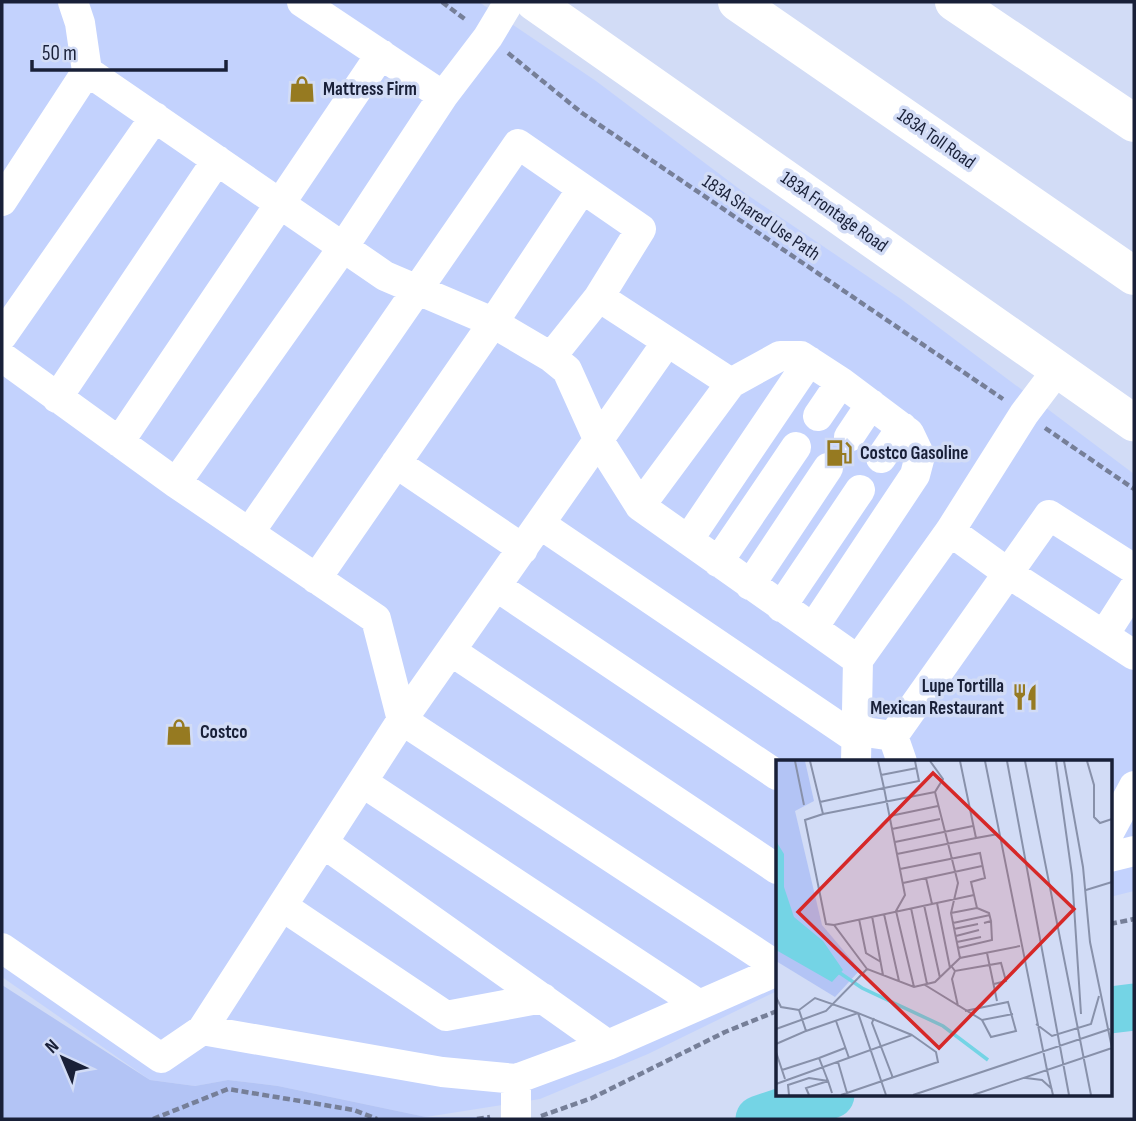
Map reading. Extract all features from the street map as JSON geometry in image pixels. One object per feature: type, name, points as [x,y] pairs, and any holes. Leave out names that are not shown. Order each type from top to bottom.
[{"type":"highway","name":"183A Toll Road","points":[[737,2],[1134,276]]},
{"type":"highway","points":[[954,2],[1134,123]]},
{"type":"main road","name":"183A Frontage Road","points":[[534,2],[1134,423]]},
{"type":"street","points":[[2,201],[87,71],[80,23],[73,2]]},
{"type":"street","points":[[302,2],[443,96]]},
{"type":"street","points":[[176,483],[344,246],[443,96],[488,37],[509,2]]},
{"type":"street","points":[[119,442],[381,54]]},
{"type":"street","points":[[87,71],[385,276],[493,323],[551,357],[567,370],[599,440],[640,506],[858,660]]},
{"type":"street","points":[[2,336],[155,117]]},
{"type":"street","points":[[250,533],[518,144],[641,229],[599,297],[551,357]]},
{"type":"street","points":[[57,398],[217,160]]},
{"type":"street","points":[[316,579],[582,189]]},
{"type":"street","points":[[599,297],[731,383]]},
{"type":"street","points":[[2,948],[161,1058],[202,1030],[402,720],[667,342]]},
{"type":"street","points":[[640,506],[731,383],[780,356],[802,356],[841,382],[909,433],[920,456],[915,475],[813,628]]},
{"type":"street","points":[[2,357],[176,483],[376,619],[402,720],[776,967]]},
{"type":"street","points":[[688,540],[809,361]]},
{"type":"street","points":[[857,744],[858,660],[950,531],[1024,414],[1058,369]]},
{"type":"street","points":[[818,416],[841,382]]},
{"type":"street","points":[[849,437],[871,404]]},
{"type":"street","points":[[881,458],[902,427]]},
{"type":"street","points":[[718,562],[796,447]]},
{"type":"street","points":[[396,463],[523,549]]},
{"type":"street","points":[[750,585],[828,468]]},
{"type":"street","points":[[781,607],[860,490]]},
{"type":"street","points":[[540,524],[857,744],[898,749],[1008,573],[1049,515],[1134,569]]},
{"type":"street","points":[[950,531],[1008,573],[1134,655]]},
{"type":"street","points":[[496,586],[776,774]]},
{"type":"street","points":[[1104,635],[1134,587]]},
{"type":"street","points":[[451,651],[776,868]]},
{"type":"street","points":[[362,782],[698,1004]]},
{"type":"street","points":[[1112,827],[1134,786]]},
{"type":"street","points":[[323,843],[608,1045]]},
{"type":"street","points":[[1112,856],[1134,850]]},
{"type":"street","points":[[282,906],[446,1016],[543,998]]},
{"type":"street","points":[[202,1030],[442,1072],[516,1079],[608,1045],[776,968]]},
{"type":"street","points":[[516,1079],[526,1118]]},
{"type":"path","points":[[442,2],[469,23]]},
{"type":"path","name":"183A Shared Use Path","points":[[508,52],[582,113],[1004,400]]},
{"type":"path","points":[[1044,428],[1134,488]]},
{"type":"path","points":[[1112,924],[1134,919]]},
{"type":"path","points":[[526,1118],[592,1098],[725,1032],[776,1011]]},
{"type":"path","points":[[153,1119],[229,1089],[341,1107],[377,1119]]},
{"type":"shaded area","points":[[2,2],[479,2],[596,81],[746,194],[901,299],[1134,474],[1134,891],[1112,896],[1112,760],[776,760],[776,991],[648,1054],[540,1099],[426,1117],[278,1086],[228,1080],[195,1086],[150,1080],[2,977]]},
{"type":"shaded area","points":[[2,985],[150,1080],[195,1086],[228,1080],[278,1086],[426,1117],[491,1119],[2,1119]]},
{"type":"waterway","points":[[1112,1010],[1134,1007]]},
{"type":"waterway","points":[[759,1119],[828,1096]]},
{"type":"place","name":"Mattress Firm","points":[[302,89]]},
{"type":"place","name":"Costco Gasoline","points":[[839,453]]},
{"type":"place","name":"Lupe Tortilla Mexican Restaurant","points":[[1025,697]]},
{"type":"place","name":"Costco","points":[[179,732]]}]
